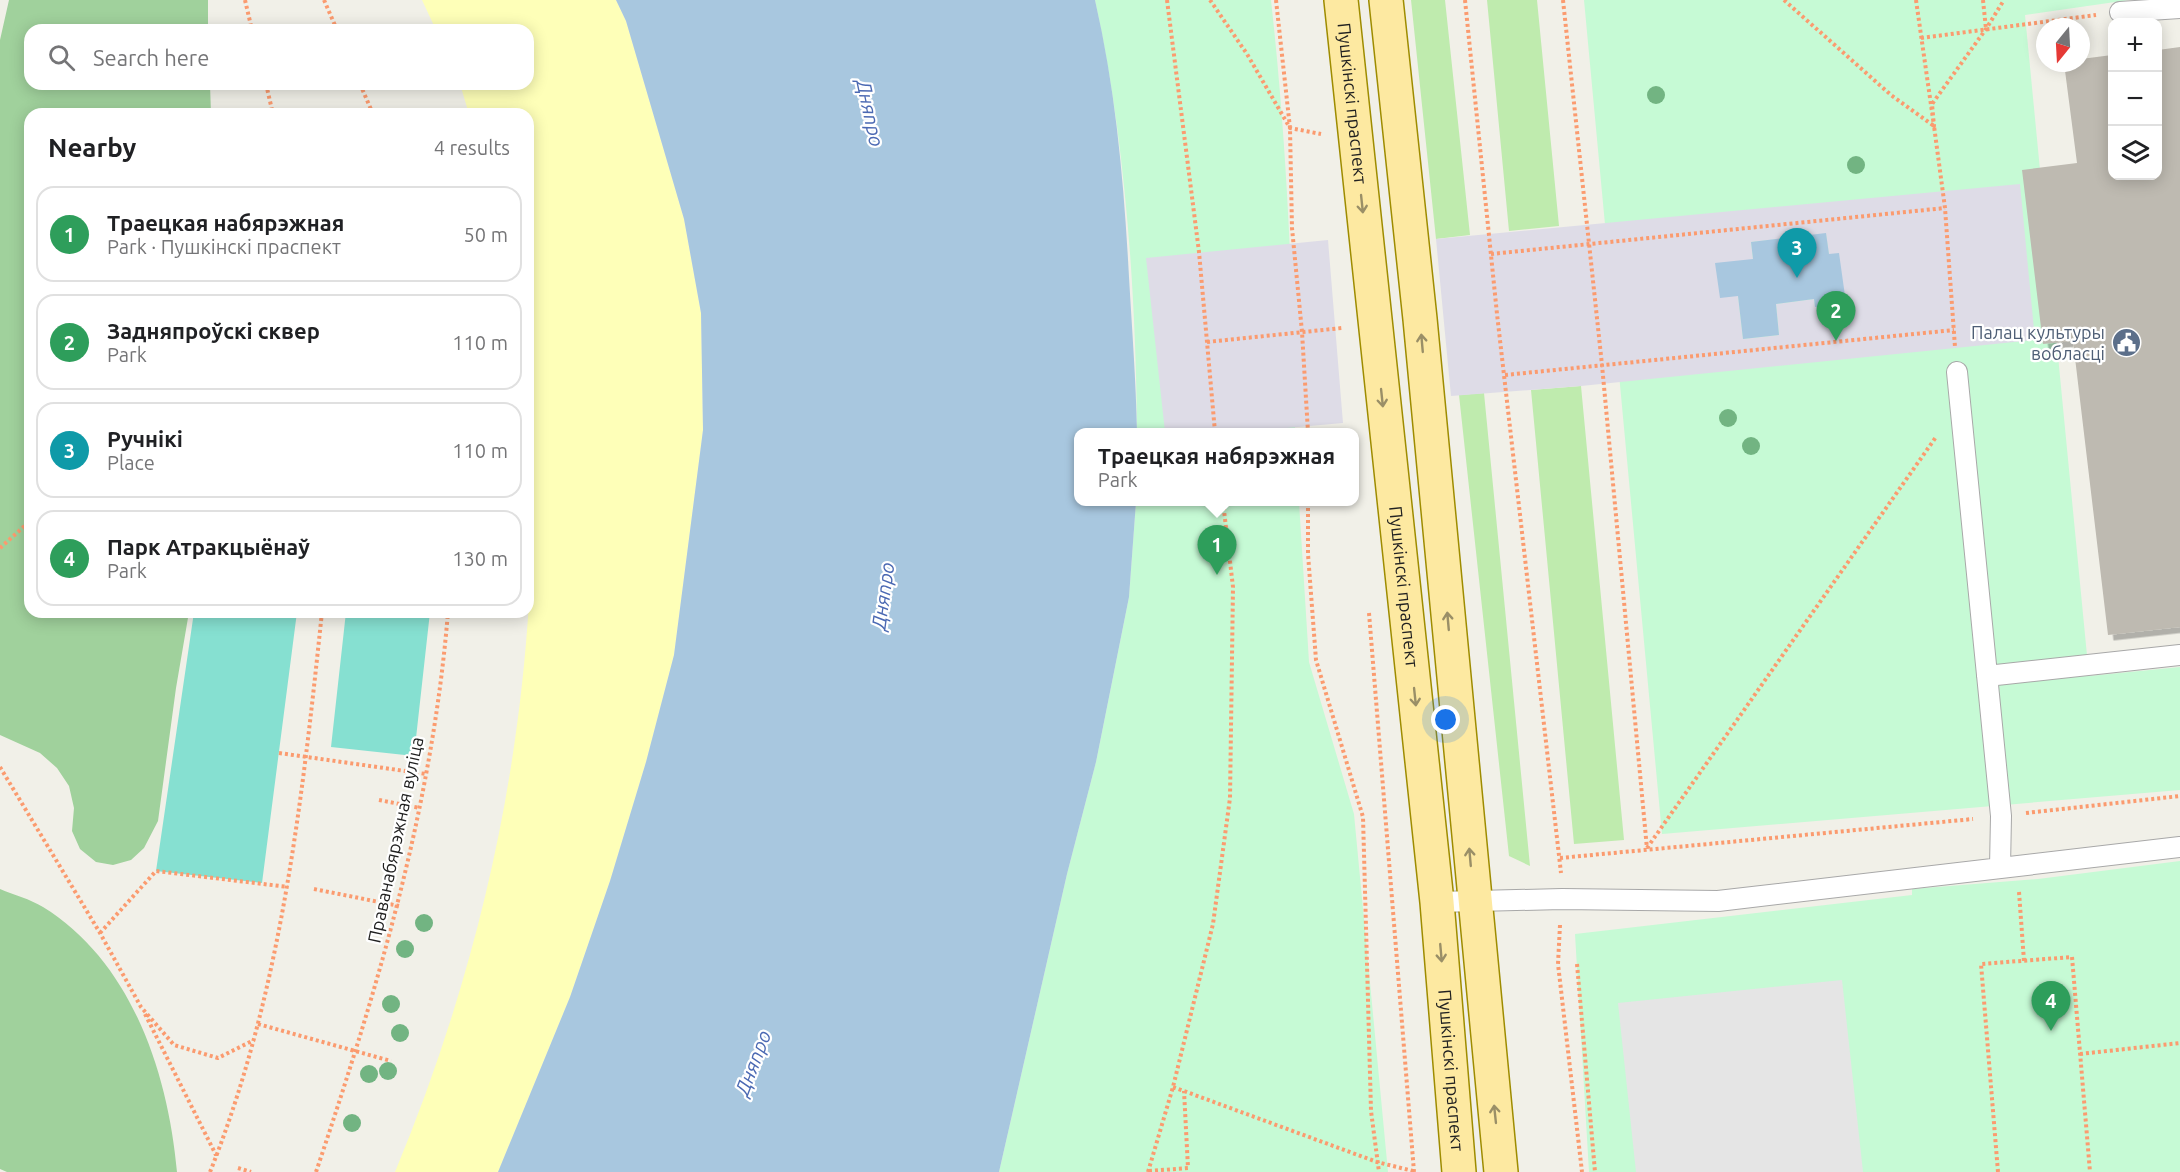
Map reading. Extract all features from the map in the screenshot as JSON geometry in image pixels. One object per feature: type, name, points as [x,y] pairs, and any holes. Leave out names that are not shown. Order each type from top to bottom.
[{"type":"main road","name":"Пушкінскі праспект","points":[[1341,0],[1437,902],[1459,1172]]},
{"type":"main road","points":[[1386,0],[1421,330],[1501,1172]]},
{"type":"lane","points":[[2120,12],[2180,8]]},
{"type":"lane","points":[[1957,372],[2001,816],[2009,866]]},
{"type":"lane","points":[[1987,676],[2180,655]]},
{"type":"lane","points":[[1437,902],[1562,899],[1718,901],[2180,847]]},
{"type":"path","points":[[245,0],[251,24]]},
{"type":"path","points":[[324,0],[334,24]]},
{"type":"path","points":[[1167,0],[1200,252],[1215,428]]},
{"type":"path","points":[[1210,0],[1247,54],[1290,128],[1322,134]]},
{"type":"path","points":[[1276,0],[1290,128],[1292,228],[1308,428]]},
{"type":"path","points":[[1465,0],[1491,254],[1560,858],[1562,899],[1558,964],[1582,1172]]},
{"type":"path","points":[[1563,0],[1602,365],[1647,849]]},
{"type":"path","points":[[1784,0],[1892,95],[1934,126]]},
{"type":"path","points":[[1916,0],[1945,208],[1957,372]]},
{"type":"path","points":[[1983,0],[1986,29]]},
{"type":"path","points":[[1934,126],[1932,104],[2004,0]]},
{"type":"path","points":[[1921,38],[2120,12]]},
{"type":"path","points":[[267,90],[272,108]]},
{"type":"path","points":[[363,90],[370,108]]},
{"type":"path","points":[[1321,123],[1323,145]]},
{"type":"path","points":[[1491,254],[1945,208]]},
{"type":"path","points":[[1340,317],[1343,340]]},
{"type":"path","points":[[1207,342],[1342,328]]},
{"type":"path","points":[[1505,375],[1953,330]]},
{"type":"path","points":[[1647,849],[1960,404]]},
{"type":"path","points":[[1184,1091],[1188,1168],[1149,1171],[1173,1087],[1213,924],[1230,798],[1233,587],[1224,506]]},
{"type":"path","points":[[1308,506],[1308,554],[1316,660],[1363,817],[1371,1111],[1379,1172]]},
{"type":"path","points":[[0,548],[24,526]]},
{"type":"path","points":[[1173,1087],[1377,1162],[1414,1171],[1369,612]]},
{"type":"path","points":[[210,1172],[255,1040],[288,887],[306,757],[321,618]]},
{"type":"path","name":"Праванабярэжная вуліца","points":[[316,1172],[357,1050],[399,906],[420,808],[442,680],[447,618]]},
{"type":"path","points":[[279,753],[426,774]]},
{"type":"path","points":[[0,767],[100,933],[141,1007],[216,1155]]},
{"type":"path","points":[[1560,858],[2001,816],[2180,796]]},
{"type":"path","points":[[379,800],[420,808]]},
{"type":"path","points":[[2009,866],[2024,961]]},
{"type":"path","points":[[100,933],[156,871],[288,887]]},
{"type":"path","points":[[314,889],[399,906]]},
{"type":"path","points":[[1998,1172],[1981,964],[2072,957],[2090,1172]]},
{"type":"path","points":[[1577,964],[1595,1172]]},
{"type":"path","points":[[141,1007],[174,1045],[198,1054],[218,1058],[255,1040]]},
{"type":"path","points":[[258,1024],[391,1061]]},
{"type":"path","points":[[2080,1054],[2180,1043]]},
{"type":"path","points":[[238,1168],[251,1172]]},
{"type":"shaded area","points":[[9,0],[208,0],[208,24],[24,24],[24,90],[210,90],[211,108],[24,108],[24,618],[188,618],[158,821],[144,848],[131,860],[113,865],[96,862],[80,849],[72,831],[74,808],[69,786],[57,768],[40,753],[0,735],[0,40]]},
{"type":"shaded area","points":[[1095,0],[1271,0],[1288,216],[1295,428],[1137,428],[1134,325],[1127,215],[1105,52]]},
{"type":"shaded area","points":[[1411,0],[1445,0],[1470,235],[1436,239]]},
{"type":"shaded area","points":[[1487,0],[1537,0],[1559,226],[1509,231]]},
{"type":"shaded area","points":[[1584,0],[2129,0],[2025,15],[2089,676],[2180,667],[2180,790],[1662,834]]},
{"type":"shaded area","points":[[2020,184],[2035,340],[1581,386],[1451,396],[1436,239]],"holes":[[[1826,234],[1829,255],[1839,254],[1815,306],[1814,299],[1776,304],[1779,335],[1743,339],[1738,296],[1753,259],[1751,242]]]},
{"type":"shaded area","points":[[1328,240],[1343,423],[1287,428],[1165,428],[1146,258]]},
{"type":"shaded area","points":[[1581,386],[1624,840],[1574,844],[1531,390]]},
{"type":"shaded area","points":[[1484,393],[1530,866],[1509,856],[1459,395]]},
{"type":"shaded area","points":[[1136,506],[1299,506],[1309,662],[1354,814],[1388,1172],[999,1172],[1067,874],[1096,762],[1129,597]]},
{"type":"shaded area","points":[[193,618],[296,618],[262,883],[156,871]]},
{"type":"shaded area","points":[[345,618],[429,618],[414,756],[331,747]]},
{"type":"shaded area","points":[[2180,861],[2180,1172],[1589,1172],[1575,934],[1912,895],[1912,889],[2038,879]]},
{"type":"shaded area","points":[[0,889],[38,904],[74,930],[100,958],[122,989],[140,1023],[154,1059],[165,1097],[177,1172],[7,1172],[0,1169]]},
{"type":"shaded area","points":[[1842,980],[1863,1172],[1636,1172],[1618,1003]]},
{"type":"sand","points":[[422,0],[616,0],[626,21],[684,219],[701,313],[703,430],[674,655],[646,762],[610,881],[570,997],[498,1172],[395,1172],[446,1034],[486,893],[514,749],[528,618],[534,618],[534,108],[467,108],[462,90],[534,90],[534,24],[433,24]]},
{"type":"water","name":"Дняпро","points":[[616,0],[1095,0],[1114,103],[1122,172],[1137,428],[1074,428],[1074,506],[1136,506],[1129,597],[1096,762],[1067,874],[999,1172],[498,1172],[570,997],[610,881],[646,762],[674,655],[703,430],[701,313],[684,219],[626,21]]},
{"type":"water","points":[[1826,233],[1829,254],[1839,253],[1846,303],[1815,307],[1814,299],[1776,304],[1779,335],[1743,339],[1738,296],[1720,298],[1715,263],[1753,259],[1751,242]]},
{"type":"building","name":"Палац культуры вобласці","points":[[2180,47],[2180,627],[2108,635],[2073,341],[2043,344],[2022,170],[2077,163],[2065,72],[2090,72],[2090,58],[2108,56],[2108,180],[2162,180],[2162,49]]},
{"type":"place","name":"Ручнікі","points":[[1797,278]]},
{"type":"place","name":"Задняпроўскі сквер","points":[[1836,341]]},
{"type":"place","name":"Палац культуры вобласці","points":[[2126,343]]},
{"type":"place","name":"Траецкая набярэжная","points":[[1217,575]]},
{"type":"place","name":"Парк Атракцыёнаў","points":[[2051,1031]]}]
